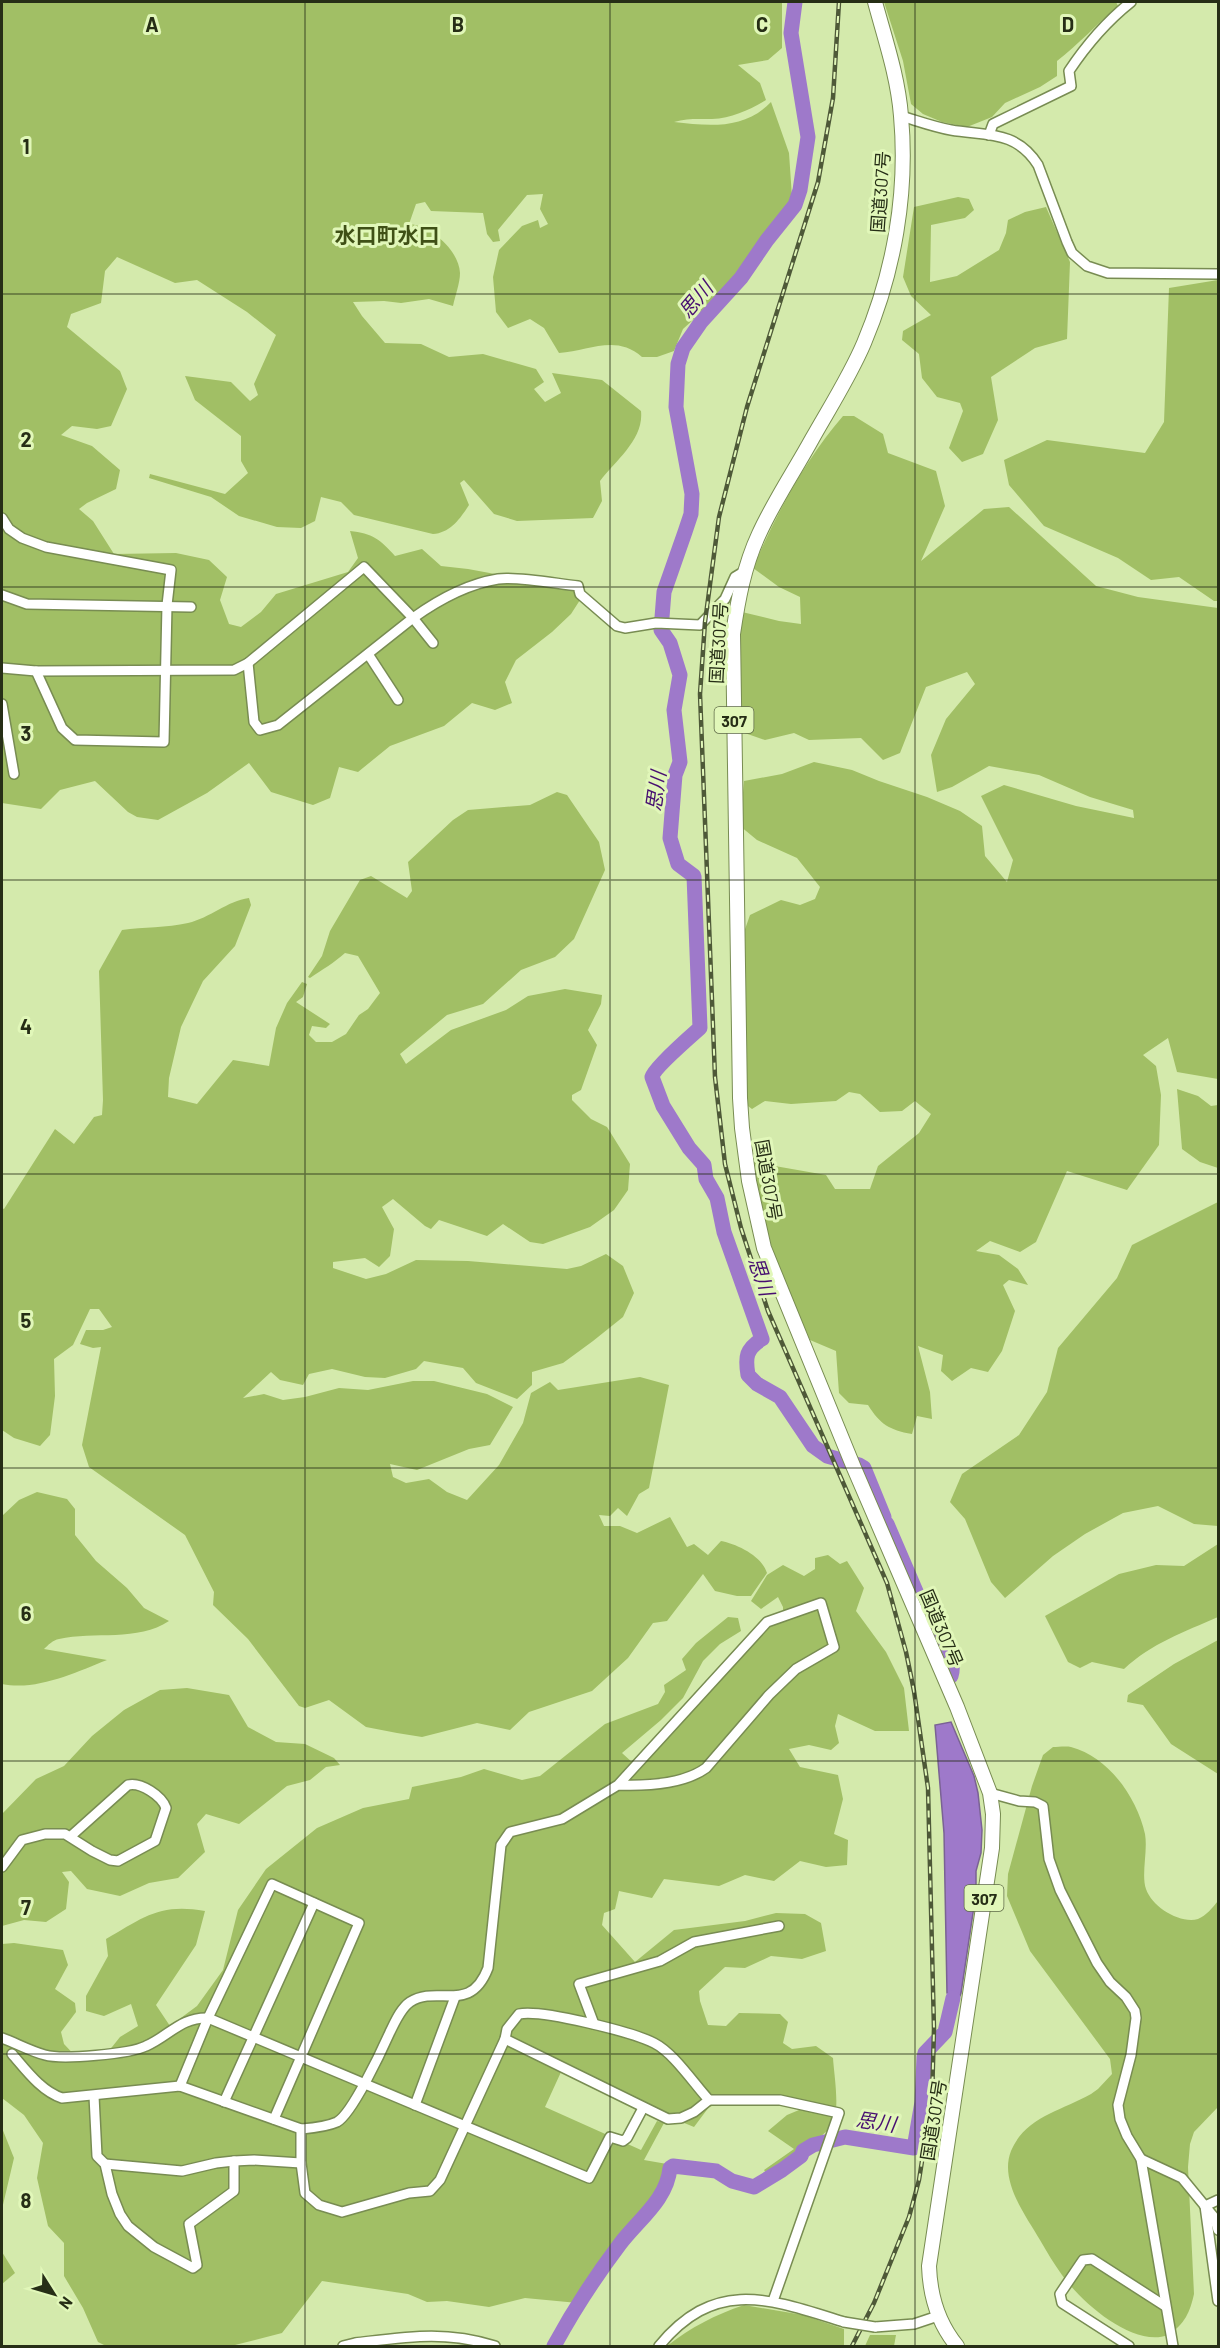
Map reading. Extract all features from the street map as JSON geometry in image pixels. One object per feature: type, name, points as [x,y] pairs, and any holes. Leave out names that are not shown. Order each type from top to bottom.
[{"type":"highway","name":"国道307号","points":[[875,2],[896,81],[902,116],[902,178],[897,228],[890,266],[879,305],[863,344],[759,534],[739,591],[733,634],[742,1128],[756,1219],[764,1248],[852,1463],[957,1707],[990,1793],[993,1814],[992,1848],[931,2244],[930,2282],[938,2316],[957,2346]]},
{"type":"street","points":[[989,135],[993,124],[1071,86],[1069,71],[1081,53],[1109,19],[1131,2]]},
{"type":"street","points":[[902,116],[949,130],[1014,141],[1031,154],[1043,177],[1066,242],[1072,253],[1088,266],[1108,273],[1218,274]]},
{"type":"street","points":[[2,519],[9,529],[22,538],[46,547],[171,570],[167,605],[164,742],[75,740],[62,729],[36,671]]},
{"type":"street","points":[[2,668],[36,671],[234,670],[248,663],[364,567],[433,643]]},
{"type":"street","points":[[248,663],[254,722],[260,730],[278,724],[433,603],[460,591],[500,579],[578,586],[580,594],[617,626],[625,628],[661,623],[700,625],[724,599],[735,577],[745,571]]},
{"type":"street","points":[[2,595],[27,604],[191,607]]},
{"type":"street","points":[[368,654],[398,700]]},
{"type":"street","points":[[2,704],[14,774]]},
{"type":"street","points":[[12,2054],[36,2081],[54,2096],[62,2098],[180,2086],[301,2129],[315,2128],[338,2121],[345,2115],[397,2018],[409,2002],[422,1997],[455,1996],[470,1992],[479,1985],[488,1968],[502,1842],[513,1831],[562,1820],[618,1785],[767,1622],[821,1602],[834,1647],[796,1669],[769,1695],[706,1768],[698,1774],[681,1779],[639,1786],[618,1785]]},
{"type":"street","points":[[2,1867],[22,1840],[55,1834],[71,1836],[92,1851],[110,1860],[118,1861],[155,1841],[166,1808],[165,1804],[155,1794],[133,1784],[128,1785],[71,1836]]},
{"type":"street","points":[[990,1793],[1019,1801],[1035,1802],[1043,1806],[1049,1859],[1060,1890],[1097,1963],[1135,2011],[1131,2055],[1118,2105],[1120,2119],[1127,2136],[1141,2159],[1173,2346]]},
{"type":"street","points":[[180,2086],[208,2018],[272,1884],[359,1923],[274,2118]]},
{"type":"street","points":[[224,2102],[315,1904]]},
{"type":"street","points":[[594,2024],[579,1984],[650,1965],[694,1942],[779,1926]]},
{"type":"street","points":[[415,2105],[455,1996]]},
{"type":"street","points":[[301,2129],[301,2163],[305,2193],[319,2205],[342,2212],[410,2193],[430,2192],[440,2180],[505,2038],[507,2029],[519,2014],[525,2013],[547,2014],[594,2024],[654,2043],[667,2053],[709,2100]]},
{"type":"street","points":[[2,2037],[45,2055],[60,2057],[130,2051],[148,2046],[191,2018],[208,2018],[589,2178],[610,2138],[623,2141],[627,2138],[643,2108]]},
{"type":"street","points":[[505,2038],[668,2119],[681,2118],[694,2112],[709,2100],[780,2100],[839,2113],[773,2301]]},
{"type":"street","points":[[2,2059],[12,2054],[19,2044]]},
{"type":"street","points":[[94,2096],[97,2156],[105,2164],[112,2194],[120,2214],[128,2226],[154,2247],[193,2268],[197,2265],[189,2224],[234,2191],[234,2161]]},
{"type":"street","points":[[1141,2159],[1182,2178],[1214,2217],[1218,2230]]},
{"type":"street","points":[[105,2164],[182,2171],[234,2161],[301,2163]]},
{"type":"street","points":[[1205,2206],[1218,2200]]},
{"type":"street","points":[[1205,2206],[1218,2301]]},
{"type":"street","points":[[1129,2346],[1062,2303],[1060,2294],[1083,2260],[1092,2259],[1165,2306]]},
{"type":"street","points":[[659,2346],[689,2318],[713,2305],[745,2299],[773,2301],[844,2322],[875,2327],[907,2326],[938,2316]]},
{"type":"street","points":[[344,2346],[443,2335],[476,2340],[495,2346]]},
{"type":"green space","points":[[2,2],[782,2],[782,48],[768,60],[738,65],[760,83],[766,100],[726,117],[674,122],[713,125],[738,122],[761,111],[771,102],[789,153],[792,197],[737,280],[683,329],[674,351],[657,357],[642,357],[622,346],[612,345],[559,353],[544,328],[530,319],[508,328],[496,312],[493,277],[499,250],[522,226],[538,220],[540,228],[548,224],[540,209],[543,194],[527,195],[498,230],[500,241],[493,242],[487,234],[483,213],[431,211],[425,202],[416,204],[409,224],[426,229],[442,240],[455,256],[458,264],[460,277],[453,306],[429,299],[401,303],[353,302],[385,343],[421,344],[449,357],[483,354],[536,369],[544,382],[534,389],[545,402],[561,393],[552,373],[602,380],[641,411],[641,421],[634,440],[600,481],[602,501],[593,518],[517,521],[494,514],[464,480],[460,483],[469,505],[454,524],[445,531],[433,534],[354,515],[341,502],[321,497],[315,521],[301,528],[277,527],[239,516],[211,497],[149,478],[150,474],[225,494],[248,473],[241,461],[241,436],[195,400],[185,376],[231,382],[250,401],[258,395],[254,384],[276,335],[247,312],[197,280],[175,283],[117,257],[105,271],[101,303],[71,314],[67,327],[120,371],[127,389],[111,426],[97,429],[72,426],[61,435],[92,446],[120,470],[116,489],[79,509],[93,521],[114,554],[176,553],[209,560],[227,577],[220,600],[229,624],[241,627],[261,612],[276,594],[348,572],[358,558],[350,531],[376,538],[395,556],[422,549],[441,566],[561,586],[574,591],[580,600],[571,614],[516,660],[505,682],[512,703],[495,710],[472,703],[444,726],[390,746],[358,772],[339,767],[330,798],[313,805],[271,792],[249,763],[207,793],[158,820],[137,817],[128,812],[95,781],[60,790],[41,809],[2,803]]},
{"type":"green space","points":[[884,2],[1116,2],[1118,6],[1057,61],[1057,76],[1040,87],[1005,103],[992,117],[967,127],[942,122],[923,114],[911,104],[903,61]]},
{"type":"green space","points":[[958,197],[969,199],[974,210],[965,218],[931,225],[930,282],[957,276],[999,250],[1006,233],[1008,220],[1025,212],[1046,207],[1070,262],[1067,339],[1035,348],[991,377],[998,420],[983,454],[962,462],[949,448],[963,411],[960,403],[937,397],[922,378],[919,354],[902,340],[903,331],[931,315],[911,296],[903,277],[914,207]]},
{"type":"green space","points":[[1218,280],[1218,601],[1214,601],[1179,577],[1151,580],[1118,558],[1044,526],[1009,485],[1004,460],[1047,440],[1145,453],[1164,422],[1169,288]]},
{"type":"green space","points":[[843,416],[854,416],[883,434],[888,453],[936,471],[945,506],[921,561],[984,509],[1009,507],[1096,586],[1138,597],[1218,608],[1218,1079],[1177,1072],[1168,1038],[1143,1055],[1156,1066],[1161,1095],[1159,1145],[1127,1190],[1067,1171],[1036,1242],[1020,1252],[990,1241],[976,1251],[999,1255],[1018,1269],[1028,1285],[1009,1280],[1003,1285],[1015,1311],[1002,1351],[988,1372],[971,1368],[952,1381],[941,1371],[943,1355],[918,1346],[930,1392],[932,1419],[917,1416],[912,1434],[886,1425],[868,1405],[849,1403],[839,1393],[836,1351],[810,1340],[764,1226],[752,1162],[826,1175],[835,1189],[870,1189],[878,1166],[919,1133],[931,1114],[915,1101],[902,1111],[880,1112],[860,1094],[849,1092],[836,1101],[791,1104],[765,1101],[752,1109],[744,1103],[743,935],[750,915],[781,900],[800,905],[815,899],[820,887],[797,858],[757,840],[740,826],[744,781],[782,774],[814,762],[852,770],[927,797],[960,811],[982,826],[985,856],[1007,882],[1013,860],[981,796],[1004,785],[1076,806],[1134,818],[1133,810],[1090,797],[1039,775],[989,766],[952,787],[937,792],[931,755],[946,719],[975,684],[967,672],[926,687],[900,753],[883,760],[861,738],[809,740],[794,733],[765,740],[739,731],[737,656],[742,612],[801,624],[800,597],[779,587],[753,568],[792,488],[816,451]]},
{"type":"green space","points":[[557,792],[567,795],[599,842],[605,870],[574,939],[555,957],[521,970],[483,1004],[447,1015],[400,1054],[406,1064],[451,1030],[506,1010],[528,996],[565,989],[602,995],[601,1004],[588,1030],[597,1045],[581,1090],[572,1095],[572,1100],[591,1119],[607,1127],[630,1164],[628,1190],[614,1210],[590,1227],[543,1244],[530,1242],[503,1224],[487,1236],[439,1220],[431,1229],[393,1199],[382,1207],[394,1229],[390,1256],[379,1267],[365,1258],[333,1262],[333,1268],[366,1279],[386,1274],[416,1260],[468,1261],[567,1269],[581,1266],[606,1254],[623,1266],[634,1293],[623,1317],[563,1363],[532,1372],[532,1385],[517,1399],[476,1383],[463,1368],[424,1361],[416,1369],[385,1378],[365,1377],[332,1369],[309,1374],[303,1385],[280,1380],[271,1372],[243,1398],[264,1394],[283,1400],[339,1388],[368,1390],[413,1381],[434,1381],[487,1394],[513,1407],[490,1445],[469,1449],[417,1470],[390,1464],[393,1477],[406,1483],[429,1479],[447,1492],[467,1500],[499,1465],[523,1423],[531,1393],[550,1382],[558,1390],[640,1377],[669,1385],[649,1488],[639,1494],[627,1516],[618,1508],[610,1516],[599,1515],[604,1526],[620,1526],[637,1533],[670,1517],[687,1547],[694,1544],[708,1555],[721,1541],[741,1548],[754,1556],[767,1573],[751,1596],[737,1596],[715,1591],[703,1574],[667,1621],[653,1623],[628,1658],[592,1691],[529,1712],[510,1730],[477,1723],[422,1737],[366,1727],[329,1700],[305,1708],[299,1706],[248,1639],[213,1605],[214,1592],[185,1535],[89,1467],[82,1445],[101,1347],[93,1348],[80,1344],[86,1330],[103,1330],[112,1327],[99,1309],[90,1309],[73,1345],[54,1359],[55,1396],[50,1435],[40,1446],[14,1438],[2,1430],[2,1208],[4,1209],[55,1129],[74,1144],[94,1117],[102,1115],[99,971],[122,930],[188,923],[233,902],[249,898],[251,905],[235,946],[203,981],[181,1027],[169,1078],[168,1097],[197,1104],[233,1060],[269,1066],[276,1028],[287,1003],[302,982],[307,984],[303,997],[296,1002],[330,1024],[326,1028],[312,1026],[309,1035],[316,1042],[332,1042],[346,1034],[359,1015],[368,1009],[380,993],[358,956],[345,953],[310,978],[308,977],[322,956],[330,931],[360,880],[371,876],[407,898],[412,891],[408,862],[453,820],[468,810],[530,805]]},
{"type":"green space","points":[[1177,1089],[1198,1096],[1211,1106],[1218,1105],[1218,1168],[1200,1162],[1182,1149]]},
{"type":"green space","points":[[1218,1202],[1218,1526],[1194,1524],[1158,1506],[1123,1513],[1085,1534],[1053,1556],[1005,1598],[991,1582],[965,1519],[950,1502],[962,1474],[1019,1435],[1047,1392],[1058,1348],[1117,1278],[1132,1245]]},
{"type":"green space","points":[[37,1492],[67,1499],[75,1509],[75,1535],[96,1561],[127,1588],[144,1608],[169,1621],[144,1632],[57,1640],[44,1649],[107,1660],[55,1680],[15,1686],[2,1684],[2,1516],[19,1500]]},
{"type":"green space","points":[[1218,1544],[1218,1617],[1157,1645],[1124,1669],[1092,1662],[1080,1668],[1068,1662],[1045,1616],[1119,1574],[1156,1565],[1184,1566]]},
{"type":"green space","points":[[828,1555],[840,1564],[847,1561],[864,1588],[856,1611],[886,1652],[904,1688],[909,1731],[875,1731],[838,1714],[835,1726],[839,1743],[831,1750],[809,1745],[789,1749],[800,1767],[838,1775],[843,1799],[834,1834],[848,1840],[847,1865],[826,1867],[800,1861],[774,1881],[745,1875],[719,1886],[664,1879],[652,1898],[619,1891],[615,1909],[604,1913],[602,1925],[635,1962],[674,1930],[745,1921],[776,1913],[805,1914],[821,1923],[826,1951],[802,1959],[771,1956],[745,1968],[725,1967],[699,1991],[708,2025],[726,2026],[739,2013],[780,2014],[788,2022],[783,2043],[792,2049],[816,2046],[833,2058],[836,2109],[829,2129],[804,2151],[768,2176],[764,2170],[794,2149],[768,2131],[787,2115],[811,2105],[745,2096],[709,2107],[694,2127],[561,2072],[545,2107],[641,2150],[657,2121],[664,2123],[644,2160],[667,2164],[662,2190],[615,2246],[578,2303],[525,2298],[489,2307],[447,2301],[427,2302],[408,2294],[322,2281],[282,2333],[231,2346],[106,2346],[98,2342],[83,2308],[64,2276],[64,2243],[48,2226],[37,2178],[43,2143],[24,2115],[2,2098],[2,1944],[14,1943],[63,1950],[68,1965],[55,1989],[75,2003],[76,2012],[61,2032],[64,2044],[79,2060],[104,2057],[120,2037],[138,2026],[131,2004],[104,2016],[86,2011],[86,1996],[108,1956],[106,1939],[153,1914],[176,1909],[205,1911],[196,1945],[156,2005],[170,2026],[197,2006],[223,1970],[238,1910],[266,1869],[317,1828],[363,1808],[409,1799],[412,1787],[461,1777],[484,1769],[522,1780],[540,1776],[605,1724],[658,1704],[665,1692],[664,1685],[686,1670],[682,1659],[696,1643],[728,1617],[738,1618],[741,1631],[720,1644],[703,1661],[683,1698],[622,1753],[634,1764],[765,1628],[783,1617],[783,1607],[778,1597],[761,1609],[751,1601],[767,1575],[783,1565],[804,1576],[815,1569],[815,1558]]},
{"type":"green space","points":[[1218,1640],[1218,1774],[1171,1744],[1143,1705],[1127,1702],[1128,1695],[1174,1664]]},
{"type":"green space","points":[[187,1688],[229,1695],[248,1727],[276,1742],[305,1744],[334,1758],[340,1765],[326,1767],[310,1780],[287,1786],[239,1824],[206,1814],[197,1824],[205,1852],[178,1878],[149,1883],[120,1896],[87,1889],[71,1871],[62,1872],[69,1882],[66,1909],[46,1922],[24,1920],[2,1926],[2,1814],[36,1779],[64,1766],[92,1736],[124,1710],[160,1690]]},
{"type":"green space","points":[[1053,1747],[1071,1747],[1085,1752],[1109,1769],[1128,1793],[1145,1834],[1146,1889],[1160,1908],[1175,1916],[1191,1920],[1204,1916],[1218,1901],[1218,2107],[1194,2132],[1190,2144],[1188,2167],[1194,2294],[1186,2317],[1168,2335],[1154,2337],[1139,2335],[1124,2329],[1082,2298],[1059,2271],[1028,2220],[1016,2198],[1008,2174],[1011,2151],[1025,2130],[1045,2116],[1091,2094],[1112,2074],[1110,2059],[1030,1951],[1007,1896],[1008,1874],[1032,1786],[1043,1755]]},
{"type":"green space","points":[[2,2128],[14,2158],[2,2209]]},
{"type":"green space","points":[[2,2252],[15,2273],[2,2284]]},
{"type":"green space","points":[[744,2305],[803,2315],[844,2329],[844,2346],[667,2346],[704,2322]]},
{"type":"green space","points":[[870,2335],[896,2335],[894,2346],[865,2346]]},
{"type":"shaded area","points":[[951,1722],[974,1776],[982,1830],[981,1853],[976,1871],[976,1893],[961,1993],[960,1996],[955,1995],[952,2013],[947,2018],[952,1995],[947,1993],[944,1833],[935,1725]]},
{"type":"waterway","name":"思川","points":[[795,2],[791,33],[808,137],[800,190],[795,205],[741,278],[701,322],[683,348],[678,364],[676,407],[692,494],[691,514],[664,592],[661,630],[670,643],[680,675],[674,710],[680,762],[675,775],[670,838],[678,864],[694,876],[700,1028],[666,1060],[652,1077],[663,1106],[689,1148],[704,1165],[706,1179],[717,1198],[724,1232],[762,1339],[753,1346],[748,1354],[748,1375],[757,1384],[780,1397],[813,1446],[827,1456],[864,1468],[884,1517]]},
{"type":"waterway","name":"思川","points":[[887,1524],[930,1624],[945,1641],[951,1655],[951,1676]]},
{"type":"waterway","name":"思川","points":[[554,2346],[602,2269],[658,2200],[668,2179],[670,2168],[673,2166],[716,2171],[732,2181],[754,2187],[782,2170],[813,2145],[845,2137],[914,2148],[922,2102],[925,2053],[945,2032],[953,1998]]},
{"type":"railway","points":[[839,2],[833,98],[818,182],[747,407],[719,517],[705,622],[700,694],[715,1077],[725,1164],[741,1228],[768,1311],[887,1583],[914,1691],[928,1788],[934,2029],[932,2098],[919,2180],[909,2217],[874,2303],[852,2346]]},
{"type":"district","name":"水口町水口","points":[[387,234]]}]
